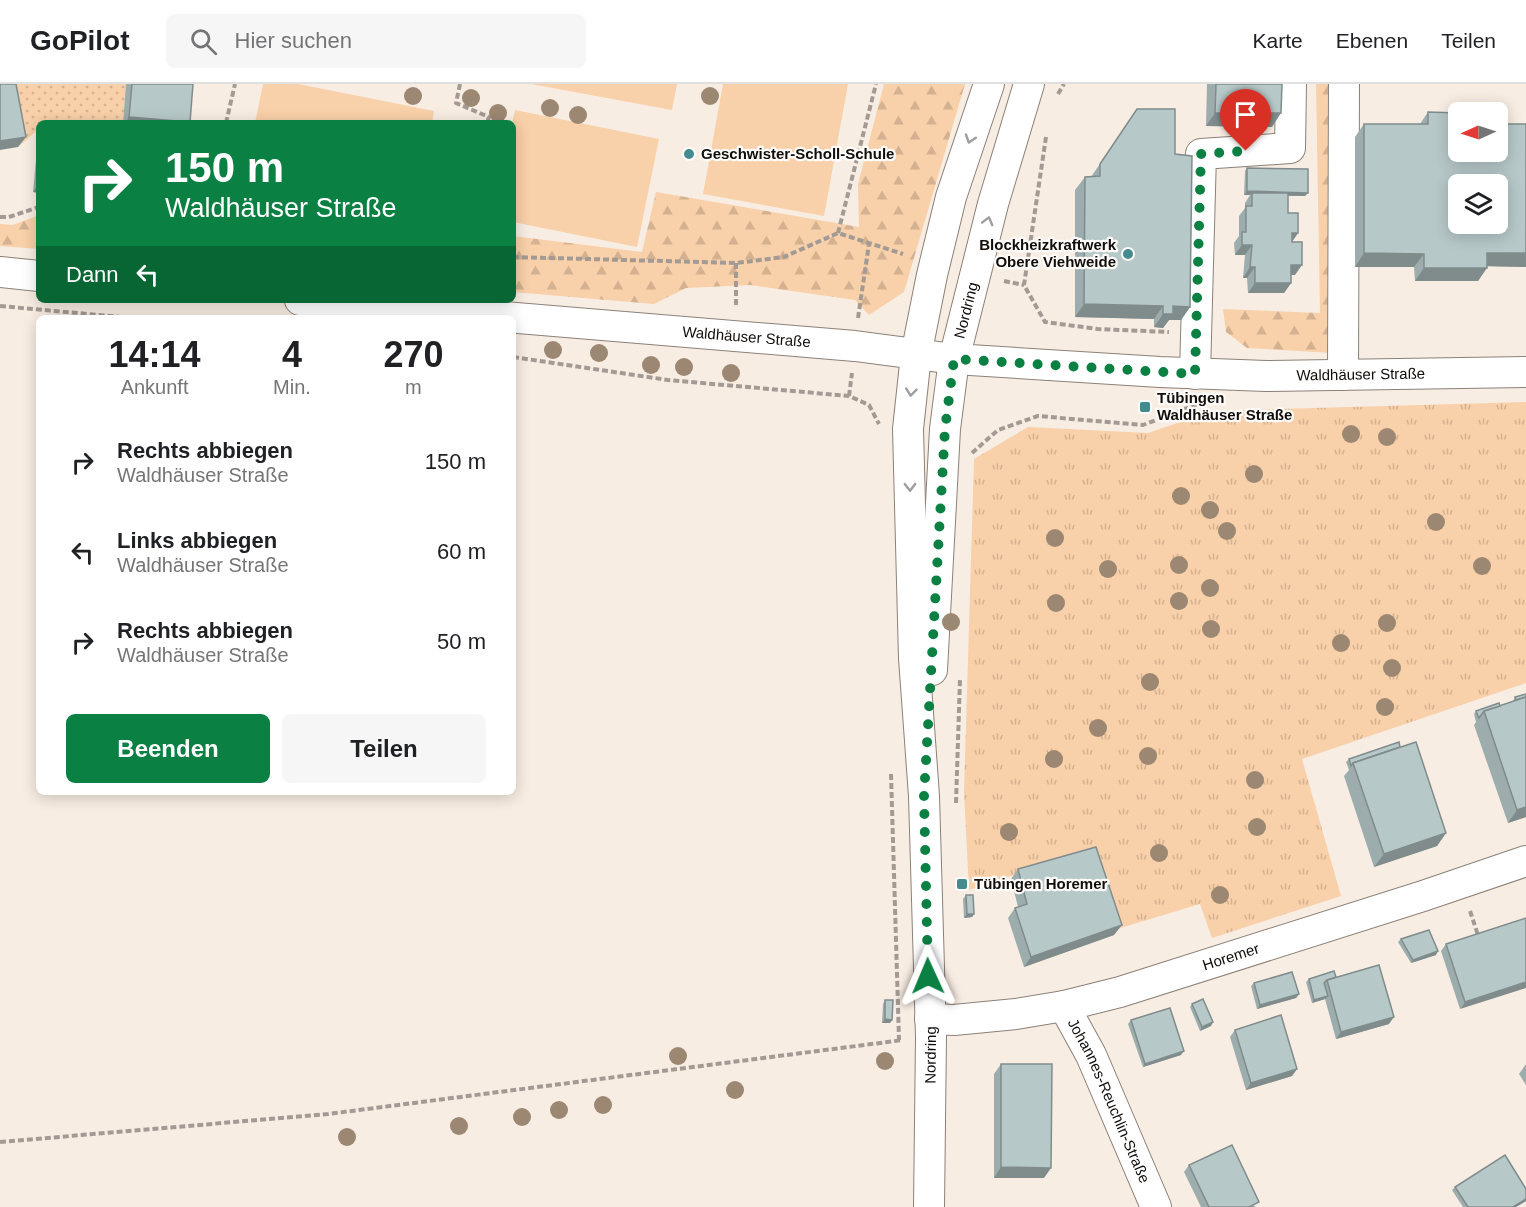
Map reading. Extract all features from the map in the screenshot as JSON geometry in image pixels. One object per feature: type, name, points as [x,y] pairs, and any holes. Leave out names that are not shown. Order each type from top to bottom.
[{"type":"street","name":"Nordring","points":[[929,1207],[930,1028],[924,796],[914,658],[908,429],[916,355],[932,275],[951,197],[989,84]]},
{"type":"street","name":"Nordring","points":[[924,796],[945,429],[954,359],[993,204],[1029,84]]},
{"type":"street","points":[[1195,374],[1201,154],[1290,148],[1291,84]]},
{"type":"street","points":[[1343,375],[1344,84]]},
{"type":"street","points":[[0,272],[36,276]]},
{"type":"street","name":"Waldhäuser Straße","points":[[335,303],[477,315]]},
{"type":"street","name":"Waldhäuser Straße","points":[[516,318],[855,346],[954,359],[1195,374],[1266,376],[1526,372]]},
{"type":"street","name":"Horemer","points":[[930,1028],[964,1019],[1064,1006],[1161,979],[1526,861]]},
{"type":"street","name":"Johannes-Reuchlin-Straße","points":[[1064,1006],[1091,1055],[1147,1203]]},
{"type":"path","points":[[227,120],[235,84]]},
{"type":"path","points":[[460,84],[456,103],[489,117],[488,120]]},
{"type":"path","points":[[838,233],[876,84]]},
{"type":"path","points":[[1055,99],[1064,84]]},
{"type":"path","points":[[1047,129],[1024,285],[1045,322],[1098,329],[1196,333]]},
{"type":"path","points":[[0,217],[9,217],[36,208]]},
{"type":"path","points":[[516,257],[736,263],[784,257],[838,233],[903,254]]},
{"type":"path","points":[[858,311],[869,244]]},
{"type":"path","points":[[736,263],[737,337]]},
{"type":"path","points":[[1000,281],[1024,285]]},
{"type":"path","points":[[0,306],[99,315]]},
{"type":"path","points":[[516,357],[668,380],[849,396],[869,405],[880,427],[908,429]]},
{"type":"path","points":[[969,455],[998,430],[1038,416],[1143,425],[1205,401]]},
{"type":"path","points":[[955,812],[961,669]]},
{"type":"path","points":[[0,1142],[327,1114],[930,1028]]},
{"type":"green space","points":[[8,84],[126,84],[123,120],[36,120],[36,132],[18,147]]},
{"type":"green space","points":[[263,84],[298,84],[434,111],[432,120],[256,120]]},
{"type":"green space","points":[[531,84],[677,84],[672,110]]},
{"type":"green space","points":[[723,84],[848,84],[824,216],[703,194]]},
{"type":"green space","points":[[884,84],[965,84],[904,292],[869,315],[855,300],[750,285],[686,288],[654,304],[516,292],[516,236],[642,252],[656,192],[859,227],[858,184]]},
{"type":"green space","points":[[1316,84],[1331,84],[1331,353],[1247,348],[1226,332],[1223,309],[1320,313]]},
{"type":"green space","points":[[515,110],[659,139],[637,247],[516,223],[516,120],[513,120]]},
{"type":"green space","points":[[36,216],[36,249],[0,246],[0,224],[13,225]]},
{"type":"green space","points":[[1526,402],[1526,683],[1302,759],[1341,896],[1212,938],[1200,904],[1117,929],[1091,849],[969,890],[964,792],[974,459],[1028,427],[1148,433],[1213,411]]},
{"type":"building","points":[[0,84],[16,84],[26,137],[0,141]]},
{"type":"building","points":[[132,84],[193,84],[190,120],[129,117]]},
{"type":"building","points":[[1216,84],[1282,84],[1281,113],[1215,113]]},
{"type":"building","name":"Blockheizkraftwerk Obere Viehweide","points":[[1137,109],[1175,109],[1175,154],[1192,156],[1190,307],[1173,306],[1173,314],[1163,314],[1163,306],[1084,304],[1085,177],[1100,176],[1100,164]]},
{"type":"building","points":[[1428,112],[1448,113],[1448,162],[1508,162],[1508,124],[1526,124],[1526,253],[1487,253],[1487,268],[1424,268],[1424,254],[1364,253],[1364,124],[1428,124]]},
{"type":"building","points":[[1247,168],[1308,169],[1308,193],[1247,191]]},
{"type":"building","points":[[1252,193],[1288,193],[1288,213],[1298,213],[1298,233],[1292,233],[1292,242],[1302,242],[1302,265],[1291,265],[1291,283],[1255,283],[1255,267],[1250,267],[1252,245],[1242,245],[1242,232],[1246,232],[1246,206],[1252,206]]},
{"type":"building","points":[[1526,694],[1526,697],[1516,700],[1515,697]]},
{"type":"building","points":[[1526,697],[1526,807],[1517,810],[1484,711]]},
{"type":"building","points":[[1499,703],[1500,706],[1484,711],[1479,718],[1476,711]]},
{"type":"building","points":[[1399,742],[1400,747],[1353,763],[1351,766],[1349,759]]},
{"type":"building","points":[[1416,742],[1446,833],[1384,854],[1353,763]]},
{"type":"building","points":[[1096,847],[1122,925],[1031,957],[1015,908],[1027,904],[1018,869]]},
{"type":"building","points":[[966,895],[973,895],[974,914],[967,914]]},
{"type":"building","points":[[1526,918],[1526,982],[1465,1002],[1446,944]]},
{"type":"building","points":[[1429,930],[1438,951],[1413,960],[1401,939]]},
{"type":"building","points":[[1379,965],[1394,1017],[1341,1032],[1327,980]]},
{"type":"building","points":[[1334,971],[1336,977],[1324,983],[1328,996],[1314,1000],[1309,979]]},
{"type":"building","points":[[1292,972],[1299,994],[1260,1005],[1254,983]]},
{"type":"building","points":[[1203,999],[1213,1022],[1202,1027],[1192,1004]]},
{"type":"building","points":[[885,1000],[893,1000],[892,1020],[885,1019]]},
{"type":"building","points":[[1170,1008],[1184,1051],[1145,1064],[1131,1020]]},
{"type":"building","points":[[1281,1015],[1297,1069],[1251,1083],[1235,1030]]},
{"type":"building","points":[[1001,1064],[1052,1064],[1051,1168],[1001,1167]]},
{"type":"building","points":[[1232,1145],[1259,1202],[1249,1207],[1209,1207],[1189,1165]]},
{"type":"building","points":[[1505,1155],[1526,1189],[1526,1199],[1513,1207],[1468,1207],[1455,1187]]},
{"type":"place","name":"Geschwister-Scholl-Schule","points":[[689,154]]},
{"type":"place","name":"Blockheizkraftwerk Obere Viehweide","points":[[1128,254]]},
{"type":"place","name":"Tübingen Waldhäuser Straße","points":[[1145,407]]},
{"type":"place","name":"Tübingen Horemer","points":[[962,884]]},
{"type":"route","points":[[928,976],[924,796],[945,429],[954,359],[1195,374],[1201,154],[1246,151]]}]
